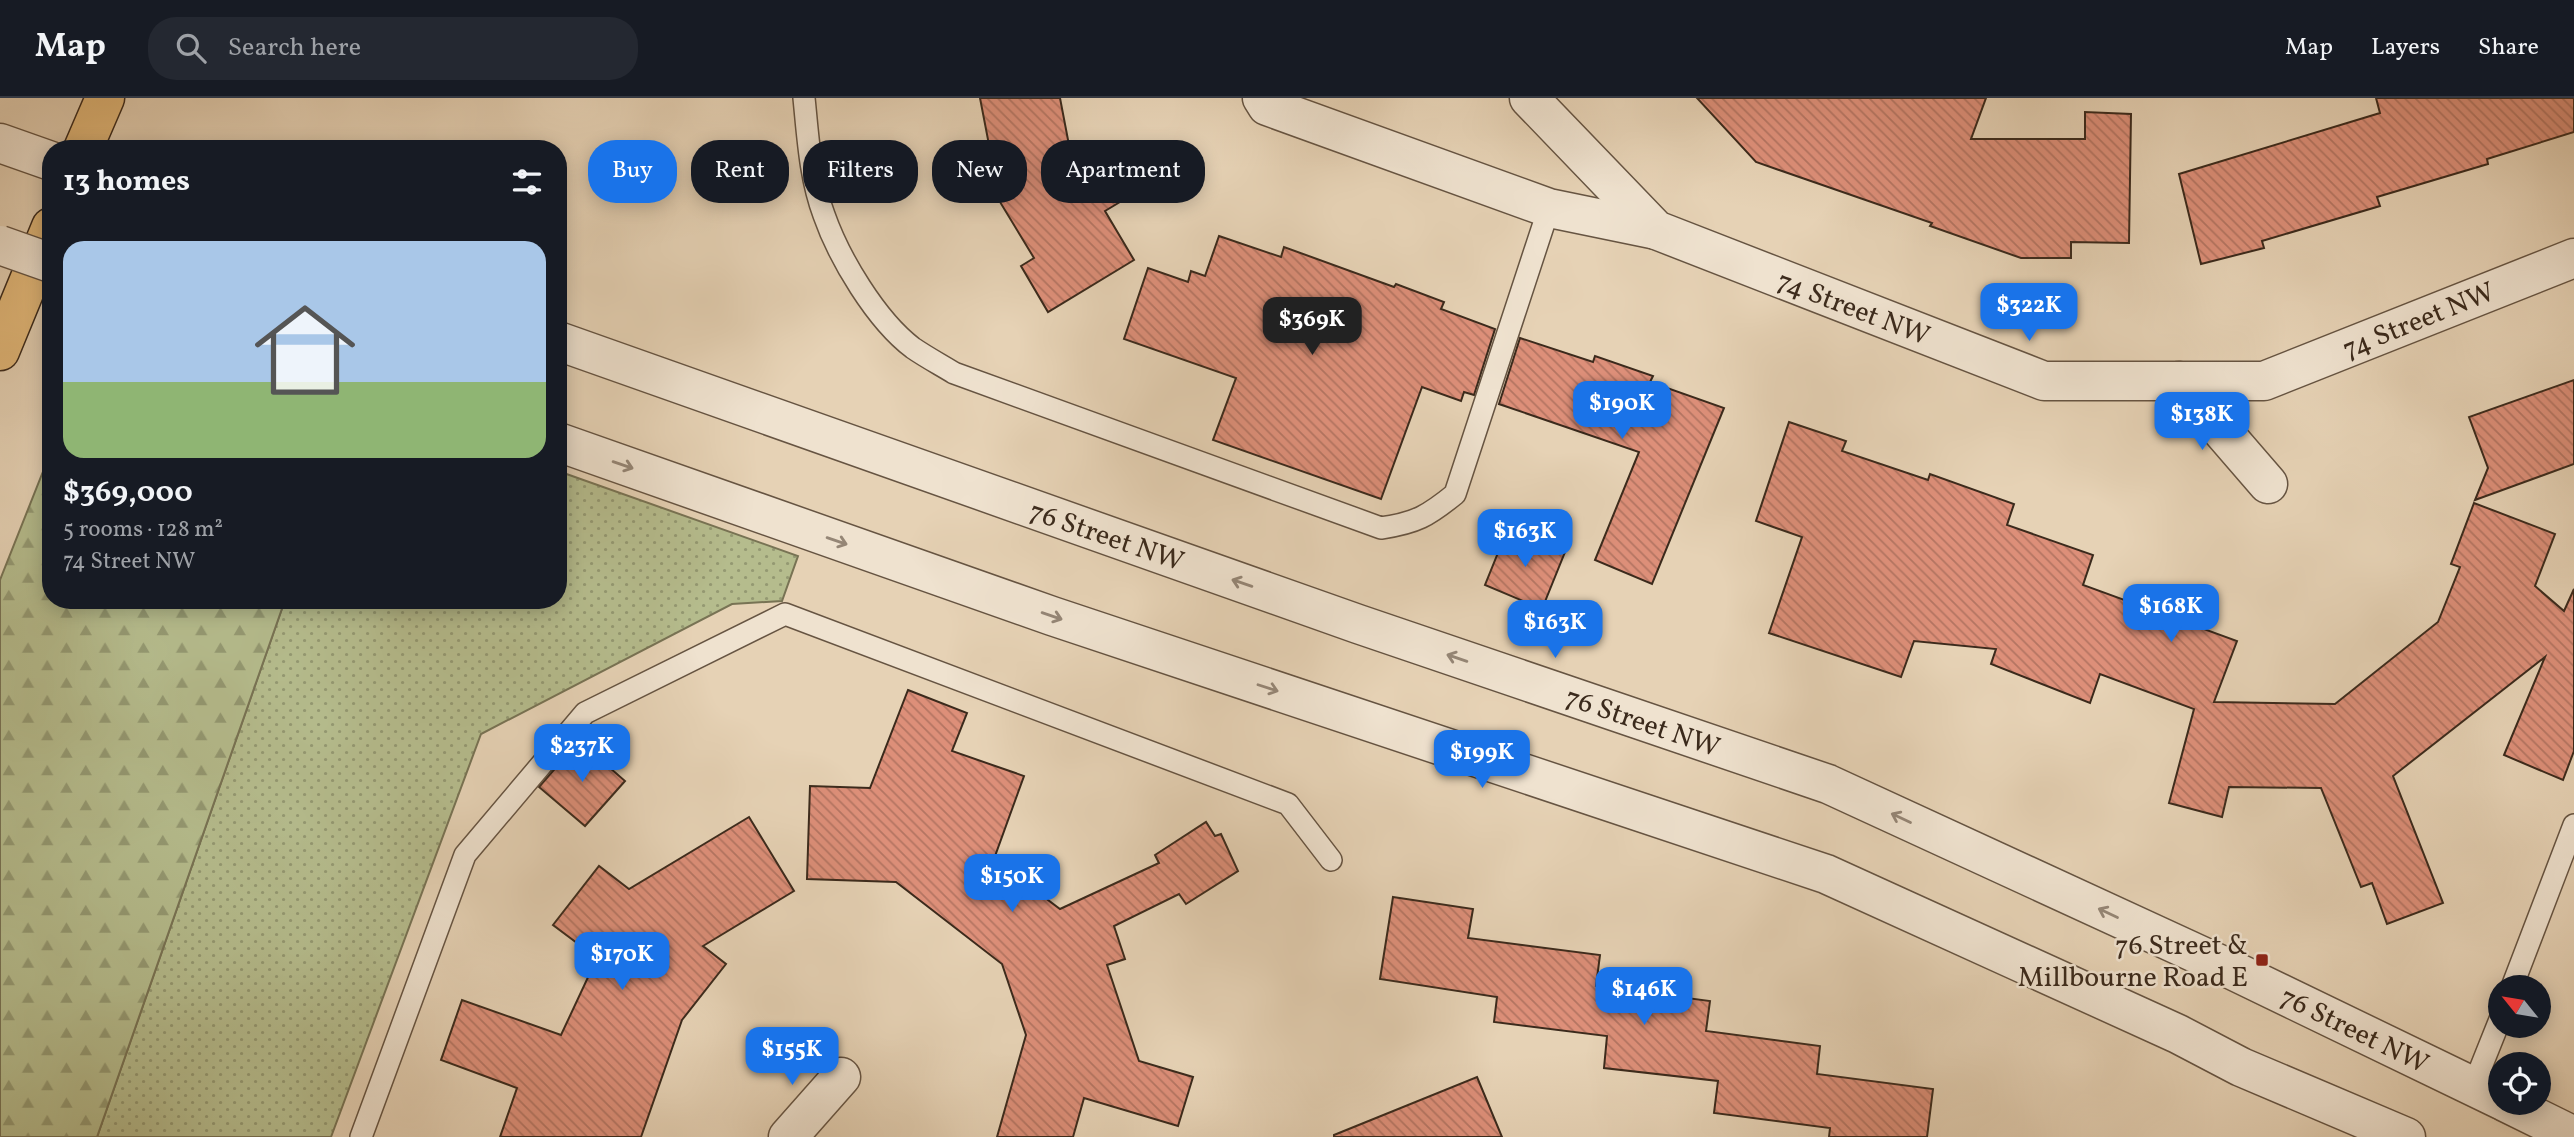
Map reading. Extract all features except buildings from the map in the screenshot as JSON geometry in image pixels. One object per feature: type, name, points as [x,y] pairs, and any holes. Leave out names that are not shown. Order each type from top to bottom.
[{"type":"highway","points":[[87,140],[105,98]]},
{"type":"highway","points":[[0,351],[42,249]]},
{"type":"street","name":"74 Street NW","points":[[1262,98],[1267,106],[1549,208],[1656,230],[2044,381],[2264,381],[2574,258]]},
{"type":"street","name":"74 Street NW","points":[[1529,98],[1656,230]]},
{"type":"street","points":[[0,143],[42,158]]},
{"type":"street","points":[[0,245],[42,260]]},
{"type":"street","name":"76 Street NW","points":[[567,344],[1371,629],[1828,784],[2230,969],[2488,1094]]},
{"type":"street","points":[[2179,381],[2268,484]]},
{"type":"street","points":[[567,445],[1052,616],[1826,874],[2178,1034],[2241,1066],[2406,1137]]},
{"type":"street","points":[[788,1137],[841,1077]]},
{"type":"street","name":"76 Street NW","points":[[2531,1115],[2574,1136]]},
{"type":"lane","points":[[804,98],[810,158],[824,215],[851,268],[879,314],[912,347],[954,373],[1381,528],[1410,524],[1429,516],[1455,494],[1549,208]]},
{"type":"lane","points":[[361,1137],[465,855],[585,713],[785,614],[1288,804],[1331,860]]},
{"type":"lane","points":[[2517,975],[2574,825]]},
{"type":"green space","points":[[42,474],[42,609],[282,609],[97,1137],[0,1137],[0,580]]},
{"type":"green space","points":[[567,474],[798,556],[782,601],[732,604],[481,734],[331,1137],[97,1137],[282,609],[567,609]]},
{"type":"place","name":"76 Street & Millbourne Road E","points":[[2262,960]]}]
